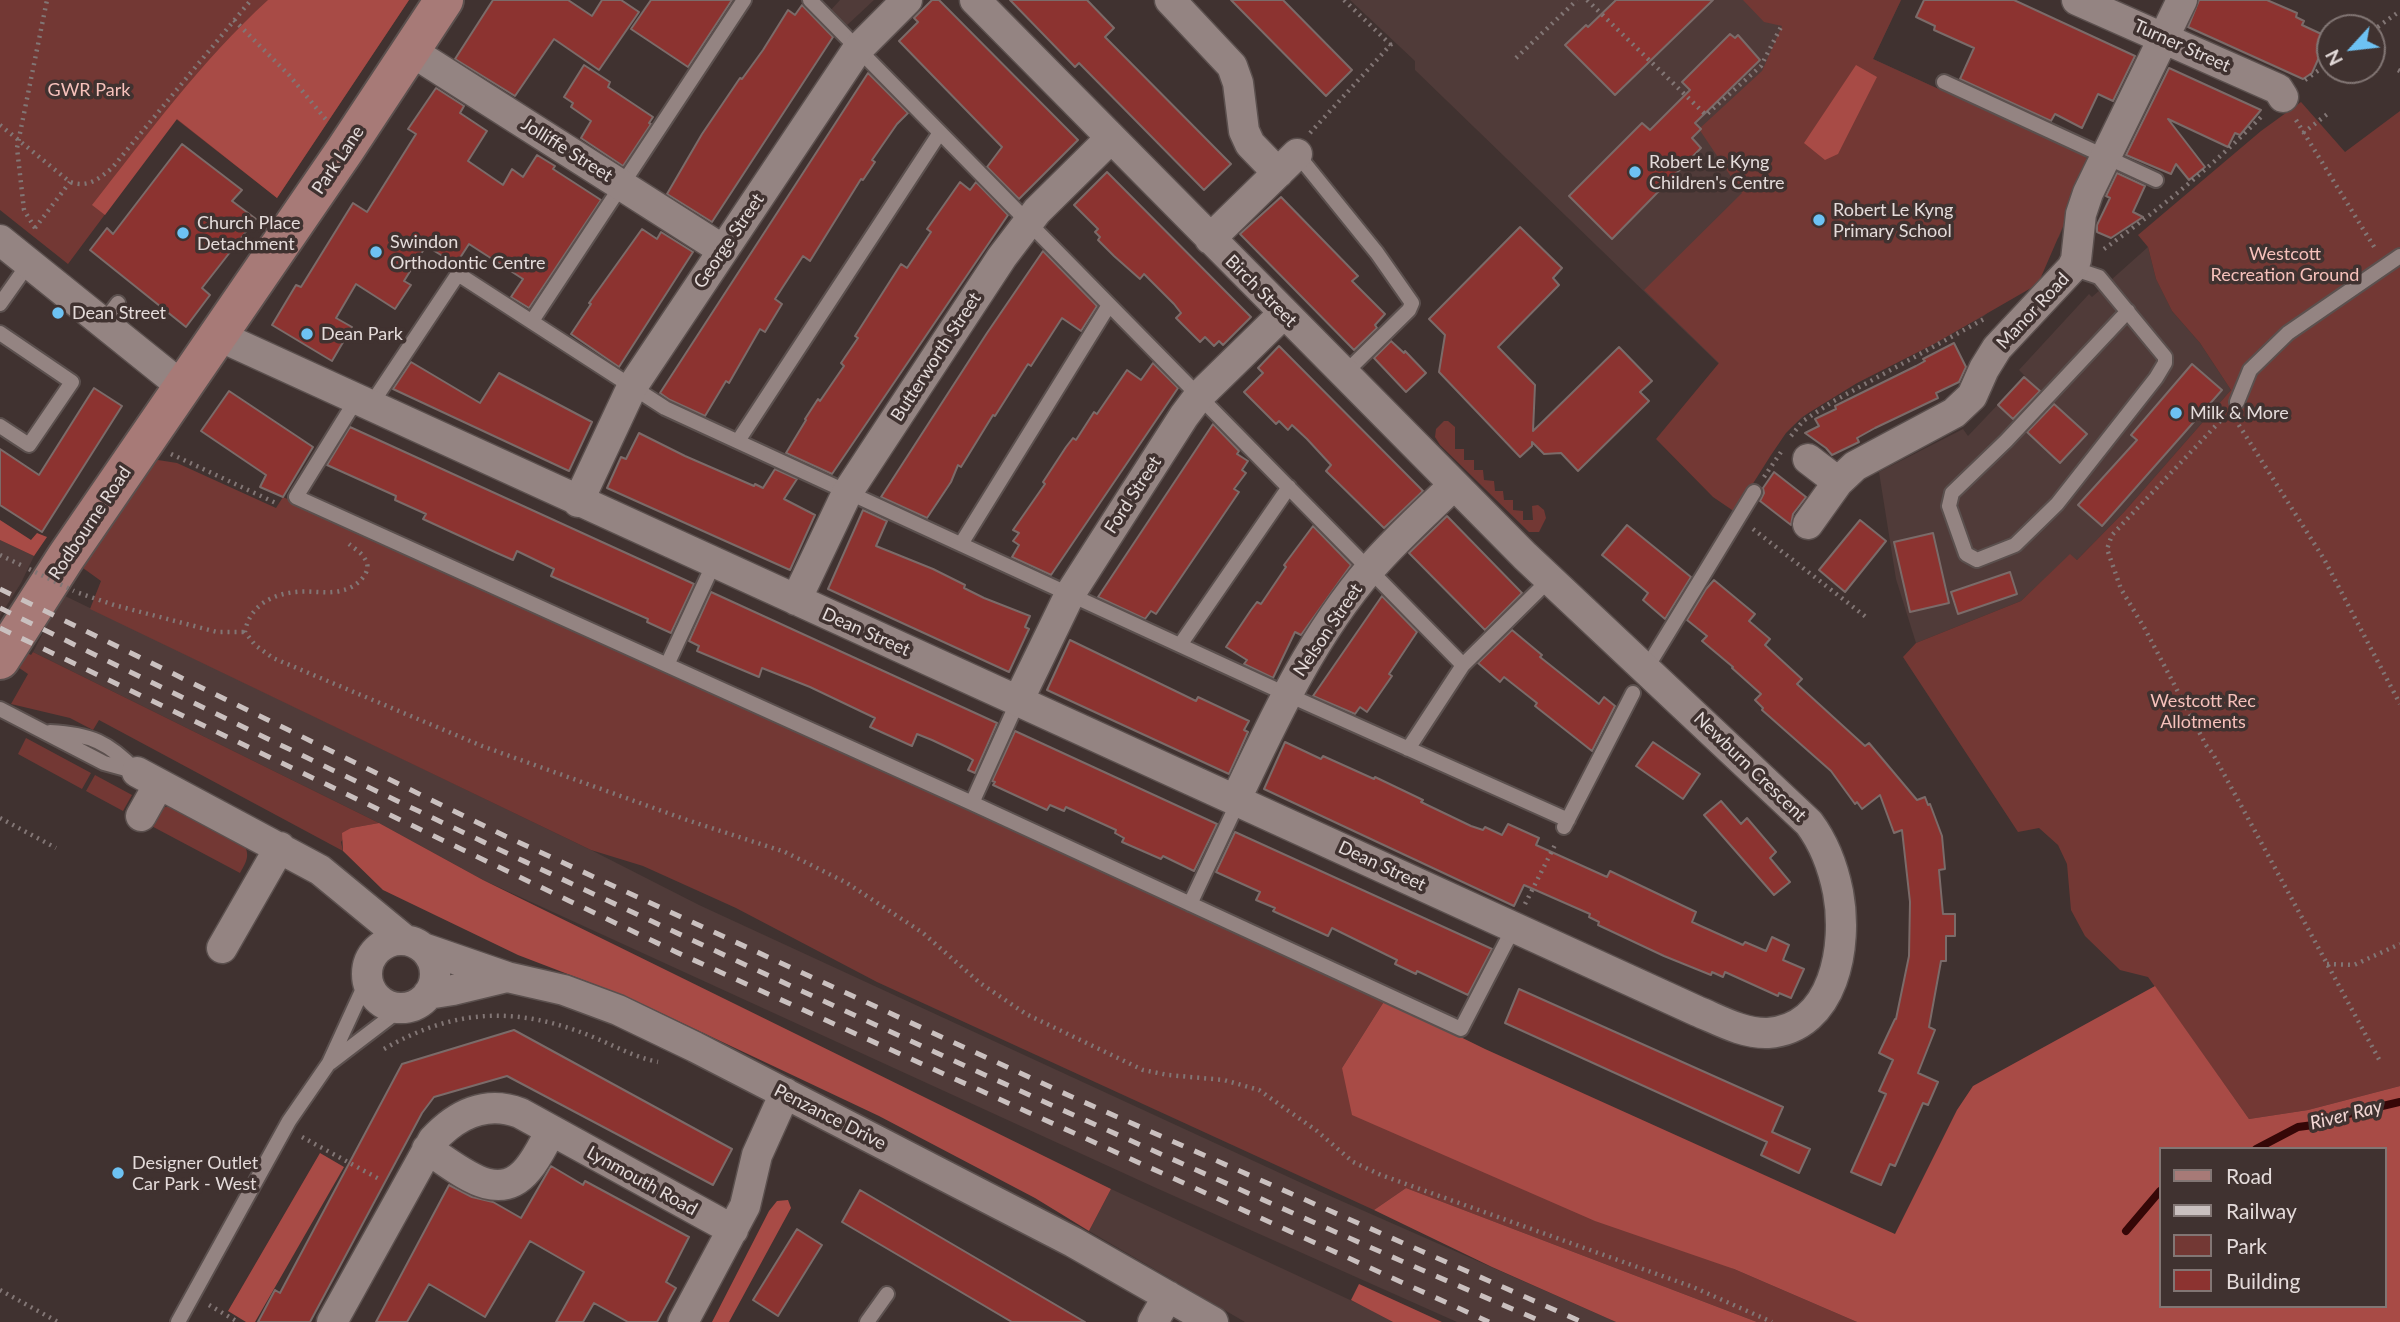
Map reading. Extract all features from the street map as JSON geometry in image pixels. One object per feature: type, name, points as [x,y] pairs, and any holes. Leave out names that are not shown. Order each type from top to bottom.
[{"type":"main road","name":"Park Lane","points":[[184,388],[352,141],[443,0]]},
{"type":"main road","name":"Rodbourne Road","points":[[0,660],[47,585],[184,388]]},
{"type":"street","name":"George Street","points":[[578,502],[632,387],[857,50],[907,0]]},
{"type":"street","name":"Birch Street","points":[[975,0],[1283,314],[1549,579]]},
{"type":"street","name":"Turner Street","points":[[2077,0],[2278,89],[2294,89]]},
{"type":"street","name":"Manor Road","points":[[1808,524],[1838,482],[1854,466],[1954,413],[1972,396],[1997,348],[2072,268],[2076,260],[2081,214],[2105,157],[2182,0]]},
{"type":"street","points":[[1185,5],[1232,66],[1238,83],[1244,131],[1250,144],[1287,163],[1210,239]]},
{"type":"street","name":"Jolliffe Street","points":[[411,51],[723,250]]},
{"type":"street","name":"Butterworth Street","points":[[796,600],[847,492],[1027,222],[1111,138]]},
{"type":"street","points":[[15,252],[110,313],[184,388]]},
{"type":"street","name":"Ford Street","points":[[1018,701],[1070,594],[1199,396],[1283,314]]},
{"type":"street","name":"Dean Street","points":[[219,336],[1514,927]]},
{"type":"street","points":[[1793,449],[1838,482]]},
{"type":"street","name":"Nelson Street","points":[[1237,800],[1286,694],[1332,620],[1370,569],[1454,485]]},
{"type":"street","name":"Newburn Crescent","points":[[1514,927],[1697,1011],[1754,1032],[1777,1031],[1796,1026],[1814,1012],[1825,996],[1838,954],[1841,915],[1832,868],[1816,833],[1797,810],[1639,681],[1549,579]]},
{"type":"street","points":[[141,816],[148,778],[320,870],[432,960],[434,981],[428,994]]},
{"type":"street","points":[[222,948],[279,847]]},
{"type":"street","points":[[355,900],[372,991],[388,1005],[402,1007]]},
{"type":"street","name":"Penzance Drive","points":[[368,974],[372,957],[380,948],[393,941],[414,944]]},
{"type":"street","points":[[414,944],[507,977]]},
{"type":"street","name":"Penzance Drive","points":[[402,1007],[414,1005],[428,994],[507,977],[564,990],[618,1010],[1073,1242],[1190,1312]]},
{"type":"street","points":[[683,1322],[748,1197],[757,1155],[785,1093]]},
{"type":"street","name":"Lynmouth Road","points":[[332,1322],[433,1140],[449,1124],[479,1109],[510,1109],[733,1230]]},
{"type":"street","points":[[427,1149],[485,1184],[499,1186],[513,1182],[528,1169],[551,1130]]},
{"type":"street","points":[[1153,1322],[1190,1312]]},
{"type":"lane","points":[[532,321],[744,0]]},
{"type":"lane","points":[[810,0],[1370,569],[1462,666]]},
{"type":"lane","points":[[1944,82],[2156,180]]},
{"type":"lane","points":[[738,441],[939,134]]},
{"type":"lane","points":[[1287,163],[1377,253],[1412,303],[1409,310],[1343,374]]},
{"type":"lane","points":[[0,304],[15,252]]},
{"type":"lane","points":[[2237,402],[2250,370],[2288,333],[2400,256]]},
{"type":"lane","points":[[2072,268],[2099,277],[2128,311],[2165,357],[2165,363],[2057,504],[2015,545],[1977,560],[1966,554],[1950,506],[1952,493],[2006,441],[2128,311]]},
{"type":"lane","points":[[1514,927],[1461,1029],[296,496],[458,274],[665,408],[1566,824],[1639,681],[1754,492]]},
{"type":"lane","points":[[961,544],[1109,305]]},
{"type":"lane","points":[[0,333],[72,382],[29,446],[0,426]]},
{"type":"lane","points":[[1180,645],[1289,487]]},
{"type":"lane","points":[[667,664],[714,563]]},
{"type":"lane","points":[[1408,749],[1462,666],[1549,579]]},
{"type":"lane","points":[[972,803],[1018,701]]},
{"type":"lane","points":[[6,712],[104,763],[148,778]]},
{"type":"lane","points":[[1190,904],[1237,800]]},
{"type":"lane","name":"Penzance Drive","points":[[178,1322],[285,1129],[329,1063],[368,974]]},
{"type":"lane","name":"Penzance Drive","points":[[329,1063],[402,1007]]},
{"type":"lane","points":[[867,1322],[887,1294]]},
{"type":"path","points":[[35,228],[24,210],[18,140],[47,0]]},
{"type":"path","points":[[0,125],[70,181],[78,184],[90,183],[101,178],[251,0]]},
{"type":"path","points":[[1287,163],[1300,144],[1392,43],[1344,0]]},
{"type":"path","points":[[1516,58],[1577,0]]},
{"type":"path","points":[[1587,0],[1706,115],[1761,66],[1782,25]]},
{"type":"path","points":[[234,20],[289,75],[332,126],[352,141]]},
{"type":"path","points":[[2099,253],[2183,189],[2316,72]]},
{"type":"path","points":[[2294,89],[2303,133],[2386,265]]},
{"type":"path","points":[[2303,133],[2330,112]]},
{"type":"path","points":[[15,252],[70,181]]},
{"type":"path","points":[[1754,492],[1793,449],[1803,421],[1832,402],[1991,315]]},
{"type":"path","points":[[2381,1063],[2213,754],[2206,746],[2145,629],[2120,589],[2107,549],[2112,535],[2223,417],[2231,415],[2239,423],[2297,514],[2324,559],[2400,704]]},
{"type":"path","points":[[145,442],[282,506]]},
{"type":"path","points":[[1738,517],[1867,618]]},
{"type":"path","points":[[244,632],[246,621],[262,602],[295,592],[331,593],[347,590],[357,584],[365,576],[368,565],[365,558],[347,542]]},
{"type":"path","points":[[0,555],[74,592],[217,632],[244,632],[255,645],[273,658],[482,746],[795,857],[847,883],[923,933],[980,982],[1026,1014],[1143,1070],[1224,1080],[1259,1090],[1317,1131],[1353,1161],[1381,1175],[1693,1287],[1772,1322]]},
{"type":"path","points":[[0,818],[56,848]]},
{"type":"path","points":[[1514,927],[1566,824]]},
{"type":"path","points":[[2328,964],[2354,965],[2400,944]]},
{"type":"path","points":[[285,1129],[403,1192]]},
{"type":"path","points":[[0,1290],[58,1322]]},
{"type":"path","points":[[192,1296],[238,1322]]},
{"type":"shaded area","points":[[268,0],[409,0],[277,198],[177,119],[105,215],[92,205],[198,73],[243,23]]},
{"type":"shaded area","points":[[840,0],[874,0],[844,28],[829,12]]},
{"type":"shaded area","name":"Robert Le Kyng Primary School","points":[[1350,0],[1901,0],[1873,59],[2085,156],[2090,164],[2059,237],[1984,316],[1857,383],[1813,409],[1795,424],[1719,364],[1415,70],[1415,61]]},
{"type":"shaded area","points":[[1856,65],[1877,77],[1838,154],[1825,160],[1804,143]]},
{"type":"shaded area","points":[[2148,247],[2156,279],[2172,311],[2200,343],[2231,390],[2124,512],[2077,560],[2070,555],[2021,601],[1916,643],[1896,579],[1879,472],[1963,429],[1968,436],[2025,376],[2019,370],[2089,294],[2092,297]]},
{"type":"shaded area","points":[[0,520],[31,540],[37,533],[47,537],[34,556],[0,540]]},
{"type":"shaded area","points":[[0,540],[34,556],[0,616]]},
{"type":"shaded area","points":[[63,595],[591,850],[699,905],[1321,1192],[1616,1322],[1457,1322],[1154,1187],[483,880],[379,823],[33,652]]},
{"type":"shaded area","points":[[379,823],[483,880],[1111,1189],[1089,1231],[1035,1198],[879,1116],[625,996],[518,955],[383,890],[343,851],[342,833],[351,828]]},
{"type":"shaded area","points":[[2155,986],[2249,1119],[2308,1110],[2400,1086],[2400,1322],[1857,1322],[1734,1269],[1595,1221],[1352,1115],[1342,1068],[1385,1000],[1485,1049],[1895,1234],[1957,1110],[1973,1086]]},
{"type":"shaded area","points":[[320,1153],[344,1167],[255,1322],[246,1322],[228,1311]]},
{"type":"shaded area","points":[[1406,1188],[1757,1322],[1616,1322],[1492,1267],[1374,1210]]},
{"type":"shaded area","points":[[1111,1189],[1393,1322],[1245,1322],[1089,1231]]},
{"type":"shaded area","points":[[788,1200],[791,1208],[729,1322],[712,1322],[769,1211],[777,1201]]},
{"type":"shaded area","points":[[1359,1284],[1442,1322],[1393,1322],[1351,1300]]},
{"type":"green space","name":"GWR Park","points":[[0,0],[409,0],[277,198],[176,119],[68,264],[0,210]]},
{"type":"green space","name":"Robert Le Kyng Primary School","points":[[1743,0],[1901,0],[1873,59],[2085,156],[2090,164],[2038,284],[1934,344],[1857,383],[1802,417],[1786,433],[1735,512],[1713,497],[1656,439],[1719,363],[1644,290],[1742,193],[1699,129],[1762,71],[1782,26],[1764,22]]},
{"type":"green space","name":"Westcott Rec Allotments","points":[[2301,102],[2345,152],[2400,111],[2400,1086],[2308,1110],[2249,1119],[2148,977],[2120,970],[2085,936],[2071,910],[2067,864],[2058,845],[2039,828],[2018,832],[1903,657],[1916,643],[2021,601],[2070,554],[2077,560],[2124,512],[2231,390],[2200,343],[2172,311],[2156,279],[2148,247],[2138,235],[2261,131]]},
{"type":"green space","points":[[1444,421],[1455,427],[1455,449],[1464,449],[1464,460],[1474,460],[1474,470],[1483,470],[1484,480],[1494,481],[1495,491],[1503,491],[1504,500],[1513,500],[1513,510],[1523,511],[1523,520],[1533,520],[1532,506],[1538,505],[1544,510],[1546,518],[1539,532],[1529,532],[1440,445],[1435,437],[1436,429]]},
{"type":"green space","points":[[158,460],[177,463],[276,508],[283,497],[620,648],[1385,1000],[1342,1068],[1734,1269],[1857,1322],[1757,1322],[1406,1188],[1374,1210],[877,982],[736,908],[643,866],[591,850],[90,609],[101,581],[83,568],[147,466]]},
{"type":"green space","points":[[23,651],[31,655],[33,652],[379,823],[351,828],[341,842],[343,851],[99,720],[93,730],[70,718],[11,704],[28,674],[15,665]]},
{"type":"green space","points":[[26,738],[91,773],[82,789],[18,754]]},
{"type":"green space","points":[[95,775],[132,795],[123,811],[86,791]]},
{"type":"green space","points":[[165,807],[171,807],[242,842],[247,857],[240,873],[144,822]]},
{"type":"building","points":[[493,0],[568,0],[592,16],[602,0],[621,0],[639,12],[599,70],[554,39],[515,96],[455,59]]},
{"type":"building","points":[[651,0],[732,0],[688,67],[631,29]]},
{"type":"building","points":[[932,0],[939,0],[1078,140],[1019,199],[987,167],[1002,147],[899,41],[918,22],[914,18]]},
{"type":"building","points":[[1010,0],[1087,0],[1114,28],[1105,37],[1231,164],[1204,190],[1079,63],[1075,67]]},
{"type":"building","points":[[1231,0],[1283,0],[1352,70],[1326,96]]},
{"type":"building","points":[[1616,0],[1713,0],[1615,95],[1565,45]]},
{"type":"building","points":[[1924,0],[2014,0],[2135,56],[2113,101],[2098,94],[2082,128],[2055,114],[2051,121],[1960,79],[1974,48],[1934,30],[1935,26],[1916,17]]},
{"type":"building","points":[[2199,0],[2267,0],[2297,13],[2296,17],[2304,21],[2302,25],[2316,32],[2316,64],[2312,73],[2303,79],[2188,27]]},
{"type":"building","points":[[802,5],[833,37],[712,222],[667,194],[702,134],[740,78],[742,79],[763,50],[788,10],[795,15]]},
{"type":"building","name":"Robert Le Kyng Children's Centre","points":[[1730,34],[1735,38],[1738,35],[1760,60],[1695,123],[1701,129],[1692,138],[1701,148],[1612,239],[1569,196],[1642,123],[1650,130],[1690,90],[1682,82]]},
{"type":"building","points":[[584,65],[610,82],[608,87],[653,117],[623,166],[581,138],[591,121],[571,107],[573,103],[564,97]]},
{"type":"building","points":[[2169,68],[2261,110],[2240,135],[2235,133],[2228,147],[2168,119],[2205,167],[2189,180],[2176,164],[2171,174],[2126,155]]},
{"type":"building","points":[[868,73],[908,113],[872,160],[875,162],[863,180],[861,179],[810,261],[803,256],[775,299],[782,304],[765,332],[760,329],[729,383],[726,381],[705,416],[670,400],[660,393]]},
{"type":"building","points":[[436,88],[464,106],[460,113],[487,131],[468,161],[503,185],[512,169],[523,177],[537,155],[555,166],[553,169],[601,200],[529,308],[511,297],[523,279],[469,244],[456,264],[426,246],[404,281],[411,285],[395,309],[356,284],[336,318],[352,327],[332,361],[272,325],[296,285],[301,287],[353,203],[367,212],[416,134],[408,129]]},
{"type":"building","name":"Church Place Detachment","points":[[182,144],[242,190],[232,201],[256,219],[202,288],[210,295],[186,327],[90,250],[107,228],[113,234]]},
{"type":"building","points":[[1107,172],[1251,317],[1223,345],[1219,341],[1214,346],[1205,337],[1200,342],[1176,318],[1181,313],[1174,304],[1144,274],[1140,279],[1114,256],[1098,240],[1100,237],[1095,232],[1098,229],[1074,205]]},
{"type":"building","points":[[2117,173],[2145,186],[2133,212],[2143,217],[2111,238],[2097,232],[2097,225],[2110,198],[2106,196]]},
{"type":"building","points":[[960,182],[970,190],[976,182],[1008,215],[832,474],[786,453],[818,399],[820,401],[844,366],[841,363],[858,338],[855,336],[901,264],[907,268],[931,232],[927,229]]},
{"type":"building","points":[[1281,197],[1358,276],[1352,281],[1385,314],[1375,325],[1377,328],[1354,350],[1240,234]]},
{"type":"building","points":[[1520,227],[1562,268],[1553,278],[1559,285],[1498,347],[1535,385],[1533,431],[1619,347],[1652,381],[1640,392],[1649,401],[1578,471],[1561,453],[1544,454],[1532,442],[1532,446],[1520,457],[1439,372],[1445,335],[1429,319]]},
{"type":"building","points":[[642,229],[657,239],[661,232],[693,252],[619,367],[571,334],[591,304],[589,303]]},
{"type":"building","points":[[1043,251],[1097,306],[1081,331],[1062,318],[1031,366],[1028,364],[995,416],[993,415],[961,467],[958,465],[951,482],[927,518],[881,497],[987,333]]},
{"type":"building","points":[[1391,341],[1426,373],[1406,392],[1374,358]]},
{"type":"building","points":[[1954,343],[1966,367],[1959,382],[1936,393],[1938,398],[1875,428],[1857,438],[1859,442],[1832,455],[1805,433],[1819,426],[1815,419],[1836,409],[1835,406],[1916,366],[1925,361],[1923,359]]},
{"type":"building","points":[[1279,346],[1423,491],[1384,528],[1326,471],[1331,465],[1307,439],[1292,425],[1288,430],[1279,421],[1276,424],[1244,392],[1263,373],[1258,368]]},
{"type":"building","points":[[411,362],[480,403],[499,373],[592,422],[569,471],[393,389]]},
{"type":"building","points":[[1153,363],[1178,388],[1051,575],[1012,557],[1019,545],[1013,541],[1019,533],[1013,530],[1045,484],[1043,482],[1066,447],[1073,438],[1076,440],[1094,412],[1097,414],[1127,370],[1141,380]]},
{"type":"building","points":[[2192,364],[2222,390],[2102,526],[2078,505],[2137,440],[2131,435]]},
{"type":"building","points":[[2024,377],[2040,391],[2013,419],[1998,405]]},
{"type":"building","points":[[94,388],[122,406],[42,532],[0,505],[0,449],[39,475]]},
{"type":"building","points":[[229,391],[313,447],[283,497],[260,487],[266,475],[201,431]]},
{"type":"building","points":[[2054,404],[2087,434],[2060,463],[2027,432]]},
{"type":"building","points":[[1213,424],[1239,451],[1237,454],[1248,461],[1242,470],[1246,473],[1234,489],[1239,492],[1156,614],[1151,611],[1145,619],[1098,597]]},
{"type":"building","points":[[350,427],[694,584],[671,633],[647,622],[648,619],[551,576],[554,569],[517,551],[513,560],[423,519],[426,514],[395,500],[396,496],[327,465]]},
{"type":"building","points":[[639,433],[754,486],[755,484],[763,488],[775,469],[797,479],[784,499],[815,515],[790,570],[607,488],[621,457],[626,459]]},
{"type":"building","points":[[1774,472],[1806,497],[1793,514],[1791,525],[1760,501],[1763,488]]},
{"type":"building","points":[[863,510],[887,521],[876,546],[933,569],[984,598],[1030,616],[1025,627],[1029,629],[1009,672],[828,589]]},
{"type":"building","points":[[1447,516],[1522,593],[1485,630],[1409,553]]},
{"type":"building","points":[[1860,520],[1886,541],[1845,592],[1819,570]]},
{"type":"building","points":[[1627,525],[1691,577],[1665,619],[1643,600],[1648,593],[1602,555]]},
{"type":"building","points":[[1313,526],[1351,565],[1301,635],[1295,632],[1273,678],[1244,664],[1247,660],[1226,647],[1257,602],[1261,604],[1286,567],[1284,565]]},
{"type":"building","points":[[1933,533],[1949,603],[1910,612],[1894,542]]},
{"type":"building","points":[[2010,572],[2017,594],[1958,614],[1951,592]]},
{"type":"building","points":[[1714,580],[1755,614],[1749,621],[1770,639],[1765,645],[1802,679],[1797,684],[1865,746],[1869,743],[1917,800],[1925,797],[1942,836],[1945,869],[1939,870],[1943,914],[1955,914],[1955,936],[1946,936],[1946,961],[1941,961],[1929,1027],[1935,1030],[1918,1073],[1938,1082],[1928,1105],[1923,1103],[1895,1166],[1890,1164],[1881,1185],[1851,1172],[1886,1094],[1879,1091],[1893,1060],[1879,1053],[1896,1019],[1909,956],[1910,902],[1902,830],[1894,833],[1880,795],[1862,809],[1857,802],[1855,804],[1831,771],[1762,710],[1755,700],[1761,694],[1702,641],[1707,636],[1687,620]]},
{"type":"building","points":[[711,592],[997,723],[975,773],[968,770],[973,760],[932,740],[917,734],[912,746],[870,727],[875,718],[810,687],[762,668],[759,677],[697,651],[699,646],[689,641]]},
{"type":"building","points":[[1382,596],[1417,632],[1389,674],[1392,676],[1367,712],[1360,707],[1355,714],[1313,696]]},
{"type":"building","points":[[1512,630],[1542,655],[1540,657],[1599,704],[1604,697],[1615,706],[1592,751],[1535,706],[1537,703],[1504,677],[1500,682],[1478,663]]},
{"type":"building","points":[[1070,640],[1196,701],[1198,697],[1249,721],[1244,730],[1248,732],[1229,774],[1047,690]]},
{"type":"building","points":[[1015,731],[1217,824],[1194,871],[1163,856],[1161,859],[1122,842],[1124,838],[1115,833],[1116,830],[1066,807],[1064,811],[1050,805],[1047,810],[993,785],[995,782],[992,781]]},
{"type":"building","points":[[1285,742],[1321,759],[1323,756],[1374,779],[1375,777],[1471,826],[1483,830],[1485,827],[1502,835],[1508,824],[1539,838],[1536,845],[1607,877],[1610,871],[1696,912],[1692,922],[1743,945],[1745,942],[1766,951],[1772,937],[1789,945],[1783,960],[1804,969],[1791,998],[1779,993],[1778,996],[1725,972],[1723,977],[1712,972],[1711,975],[1664,956],[1598,925],[1599,922],[1589,917],[1590,914],[1524,885],[1514,906],[1264,789]]},
{"type":"building","points":[[1653,742],[1700,774],[1683,799],[1636,766]]},
{"type":"building","points":[[1721,801],[1741,824],[1747,818],[1776,852],[1770,858],[1790,882],[1774,895],[1704,815]]},
{"type":"building","points":[[1235,832],[1492,949],[1468,995],[1417,971],[1416,974],[1395,964],[1397,960],[1332,928],[1328,936],[1273,911],[1275,908],[1256,900],[1260,892],[1216,872]]},
{"type":"building","points":[[1519,989],[1783,1107],[1772,1132],[1810,1149],[1799,1173],[1761,1155],[1767,1142],[1505,1023]]},
{"type":"building","points":[[514,1030],[732,1149],[713,1185],[507,1076],[434,1097],[422,1113],[310,1322],[258,1322],[275,1290],[280,1293],[402,1064]]},
{"type":"building","points":[[551,1166],[583,1185],[585,1181],[689,1237],[666,1282],[676,1288],[657,1322],[628,1322],[594,1303],[583,1322],[556,1322],[584,1272],[530,1241],[485,1317],[429,1284],[407,1322],[376,1322],[449,1185],[472,1197],[493,1202],[521,1218]]},
{"type":"building","points":[[860,1190],[1085,1322],[1012,1322],[842,1222]]},
{"type":"building","points":[[797,1229],[822,1245],[778,1316],[753,1300]]},
{"type":"waterway","name":"River Ray","points":[[2260,1147],[2298,1127],[2321,1124],[2331,1118],[2400,1102]]},
{"type":"waterway","name":"River Ray","points":[[2126,1231],[2158,1193]]},
{"type":"railway","points":[[0,589],[505,836],[1070,1096],[1582,1322]]},
{"type":"railway","points":[[0,608],[395,800],[792,986],[1239,1189],[1543,1322]]},
{"type":"railway","points":[[0,628],[676,952],[1489,1322]]},
{"type":"place","name":"Robert Le Kyng Children's Centre","points":[[1635,172]]},
{"type":"place","name":"Robert Le Kyng Primary School","points":[[1819,220]]},
{"type":"place","name":"Church Place Detachment","points":[[183,233]]},
{"type":"place","name":"Swindon Orthodontic Centre","points":[[376,252]]},
{"type":"place","name":"Dean Street","points":[[58,313]]},
{"type":"place","name":"Dean Park","points":[[307,334]]},
{"type":"place","name":"Milk & More","points":[[2176,413]]},
{"type":"place","name":"Designer Outlet Car Park - West","points":[[118,1173]]},
{"type":"park label","name":"Westcott Recreation Ground","points":[[2285,264]]}]
